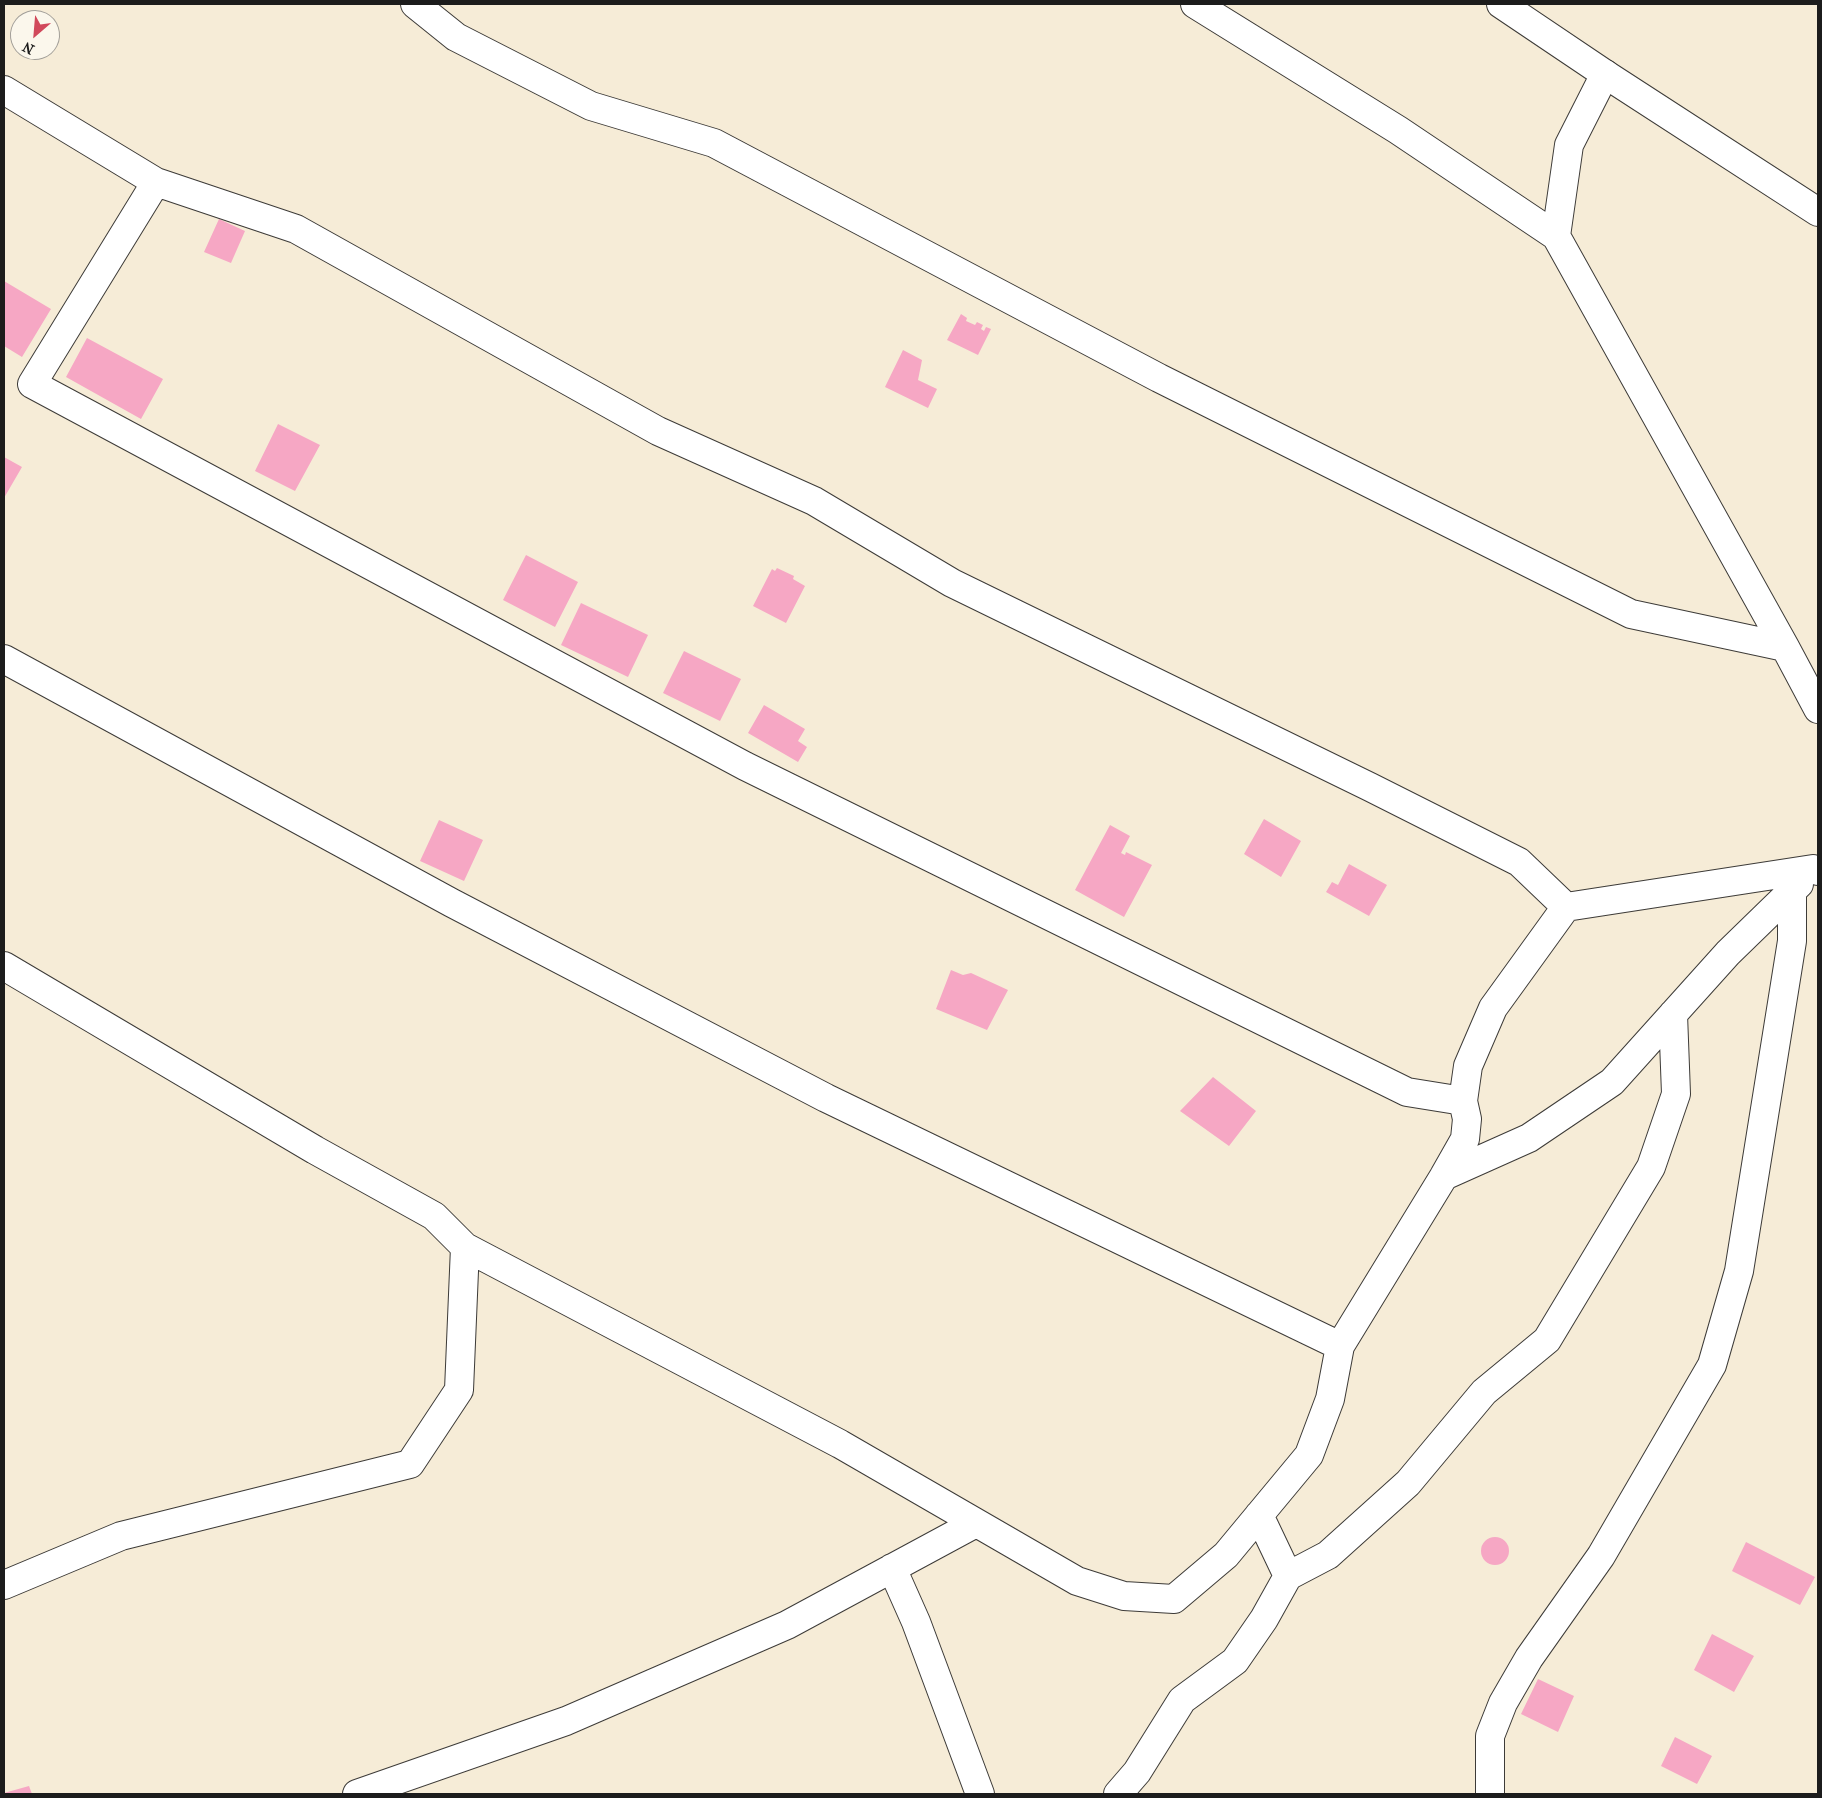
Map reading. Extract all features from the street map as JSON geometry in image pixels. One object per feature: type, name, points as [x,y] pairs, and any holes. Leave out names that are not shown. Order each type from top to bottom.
[{"type":"street","points":[[415,4],[456,37],[591,106],[714,143],[1159,378],[1631,614],[1785,647]]},
{"type":"street","points":[[1195,4],[1398,130],[1556,236],[1818,709]]},
{"type":"street","points":[[1501,4],[1604,74],[1818,212]]},
{"type":"street","points":[[1556,236],[1569,145],[1604,74]]},
{"type":"street","points":[[4,90],[156,182],[296,229],[658,431],[814,501],[952,583],[1370,787],[1519,862],[1566,907]]},
{"type":"street","points":[[156,182],[32,384],[745,766],[1407,1092],[1463,1101]]},
{"type":"street","points":[[4,659],[452,903],[818,1094],[1340,1346]]},
{"type":"street","points":[[4,966],[315,1150],[434,1216],[465,1247],[840,1444],[1077,1581],[1124,1596],[1174,1599],[1226,1555],[1309,1455],[1330,1399],[1340,1346],[1444,1176],[1465,1138],[1467,1118],[1463,1101],[1468,1066],[1493,1008],[1566,907],[1816,865]]},
{"type":"street","points":[[1444,1176],[1529,1138],[1612,1082],[1728,953],[1792,892],[1816,865]]},
{"type":"street","points":[[1490,1794],[1490,1736],[1503,1703],[1530,1658],[1601,1556],[1712,1365],[1739,1271],[1792,941],[1792,892]]},
{"type":"street","points":[[1118,1794],[1137,1772],[1182,1700],[1235,1661],[1264,1618],[1288,1576],[1328,1555],[1408,1483],[1484,1392],[1547,1340],[1651,1167],[1676,1094],[1673,1014]]},
{"type":"street","points":[[4,1585],[121,1536],[410,1464],[459,1390],[465,1247]]},
{"type":"street","points":[[1260,1515],[1288,1576]]},
{"type":"street","points":[[357,1794],[575,1717],[787,1624],[976,1523]]},
{"type":"street","points":[[892,1568],[916,1622],[980,1794]]},
{"type":"building","points":[[219,219],[245,231],[231,263],[204,252]]},
{"type":"building","points":[[4,281],[51,309],[22,357],[4,346]]},
{"type":"building","points":[[961,314],[967,318],[966,321],[975,325],[977,322],[983,325],[981,329],[984,331],[986,327],[991,329],[978,355],[947,340]]},
{"type":"building","points":[[87,338],[163,379],[141,419],[66,377]]},
{"type":"building","points":[[903,350],[922,360],[918,380],[937,389],[928,408],[885,387]]},
{"type":"building","points":[[278,424],[320,445],[295,491],[255,471]]},
{"type":"building","points":[[4,457],[22,467],[4,498]]},
{"type":"building","points":[[526,555],[578,582],[555,627],[503,600]]},
{"type":"building","points":[[777,568],[794,576],[793,579],[805,586],[786,623],[753,606],[772,569],[775,571]]},
{"type":"building","points":[[581,603],[648,635],[628,677],[561,645]]},
{"type":"building","points":[[684,651],[741,679],[720,721],[663,693]]},
{"type":"building","points":[[764,705],[805,729],[798,741],[807,747],[798,762],[748,733]]},
{"type":"building","points":[[1264,819],[1301,841],[1281,877],[1244,854]]},
{"type":"building","points":[[439,820],[483,840],[464,881],[420,861]]},
{"type":"building","points":[[1110,825],[1130,836],[1121,853],[1125,855],[1126,852],[1152,865],[1124,917],[1075,890]]},
{"type":"building","points":[[1349,864],[1387,885],[1369,916],[1326,892],[1332,882],[1338,885]]},
{"type":"building","points":[[951,970],[963,975],[971,973],[1008,990],[987,1030],[936,1009]]},
{"type":"building","points":[[1213,1077],[1256,1111],[1229,1146],[1180,1111]]},
{"type":"building","points":[[1495,1537],[1505,1541],[1509,1551],[1505,1561],[1495,1565],[1485,1561],[1481,1551],[1485,1541]]},
{"type":"building","points":[[1746,1542],[1815,1577],[1800,1605],[1732,1571]]},
{"type":"building","points":[[1712,1634],[1754,1656],[1734,1692],[1694,1670]]},
{"type":"building","points":[[1538,1679],[1574,1696],[1558,1732],[1521,1714]]},
{"type":"building","points":[[1675,1737],[1712,1756],[1697,1784],[1661,1766]]},
{"type":"building","points":[[29,1786],[32,1794],[4,1794],[4,1793]]}]
